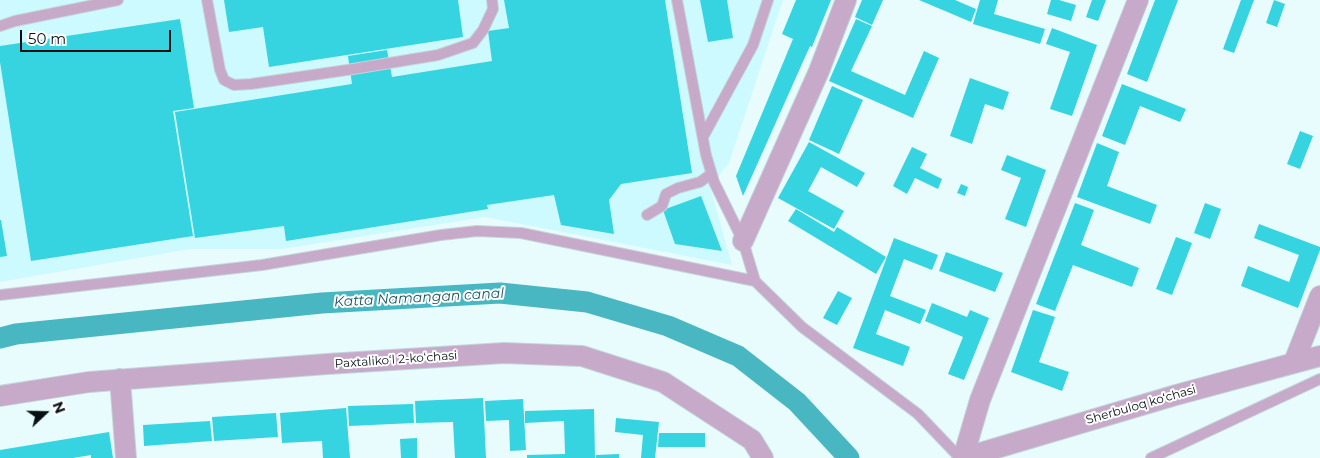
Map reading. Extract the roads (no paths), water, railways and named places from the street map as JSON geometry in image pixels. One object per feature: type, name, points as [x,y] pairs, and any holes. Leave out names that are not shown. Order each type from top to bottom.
[{"type":"street","points":[[743,241],[819,71],[846,0]]},
{"type":"street","points":[[961,458],[980,400],[1138,0]]},
{"type":"street","points":[[1294,362],[1320,296]]},
{"type":"street","name":"Paxtalikoʻl 2-koʻchasi","points":[[0,396],[89,382],[327,364],[504,353],[582,356],[664,382],[752,440],[763,458]]},
{"type":"street","name":"Sherbuloq koʻchasi","points":[[961,458],[1176,395],[1320,356]]},
{"type":"street","points":[[120,380],[126,458]]},
{"type":"lane","points":[[0,26],[118,0]]},
{"type":"lane","points":[[207,0],[220,70],[224,80],[234,85],[347,70],[438,55],[473,43],[483,30],[493,9],[492,0]]},
{"type":"lane","points":[[677,0],[711,174],[743,241],[755,281],[802,327],[918,414],[961,458]]},
{"type":"lane","points":[[703,136],[753,45],[768,0]]},
{"type":"lane","points":[[647,215],[662,206],[666,194],[678,188],[700,182],[711,174]]},
{"type":"lane","points":[[0,295],[262,265],[441,235],[477,231],[521,233],[755,281]]},
{"type":"lane","points":[[1151,458],[1320,379]]},
{"type":"waterway","name":"Katta Namangan canal","points":[[0,338],[16,334],[322,303],[500,293],[587,302],[668,326],[738,356],[797,402],[849,458]]}]
